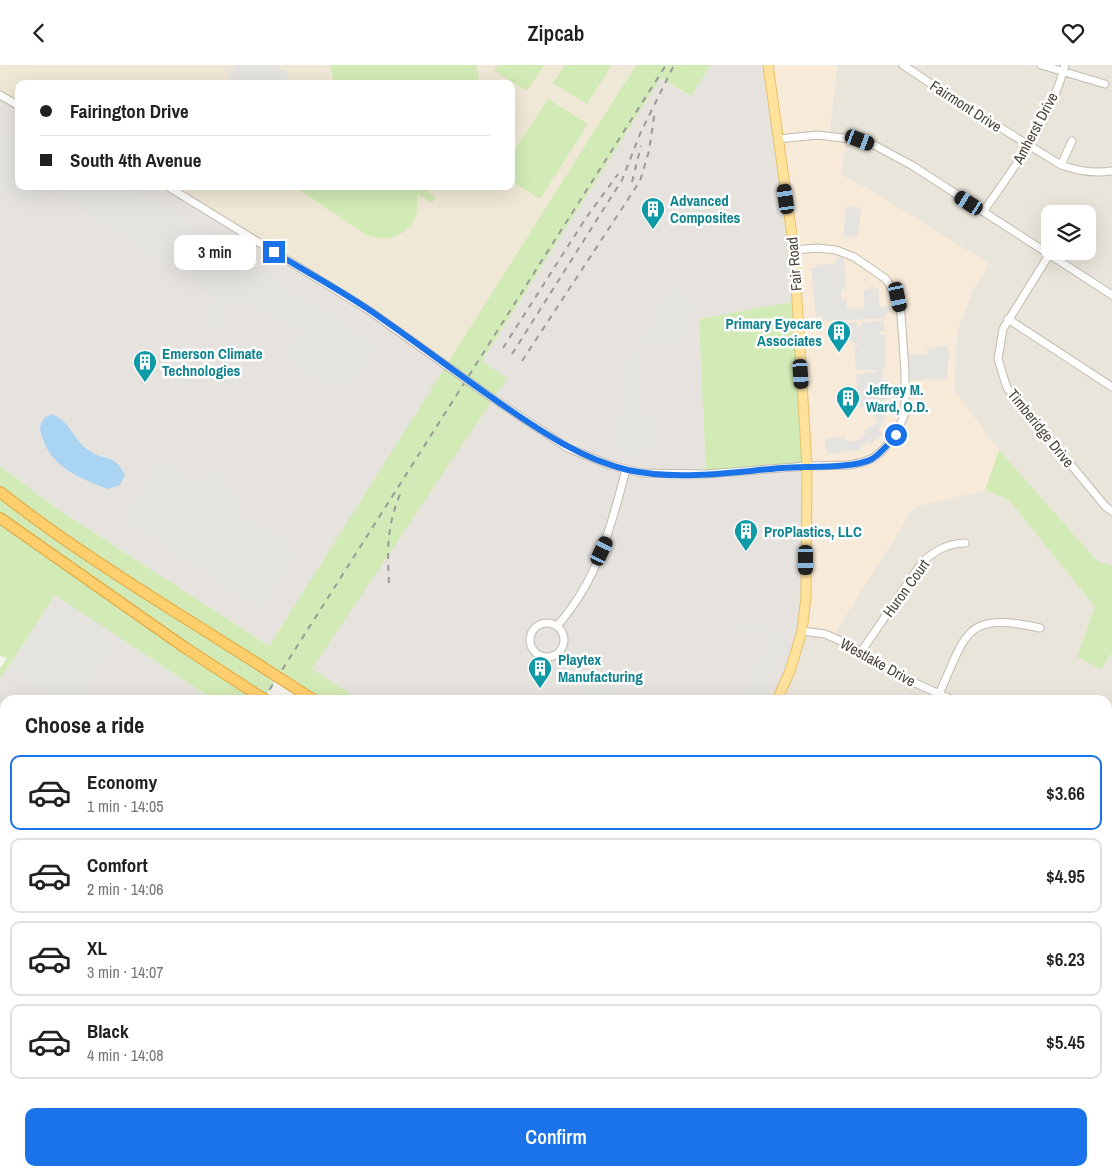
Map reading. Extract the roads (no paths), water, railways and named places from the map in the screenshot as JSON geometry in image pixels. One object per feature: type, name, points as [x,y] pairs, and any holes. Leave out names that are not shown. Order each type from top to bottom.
[{"type":"highway","points":[[0,492],[90,557],[306,695]]},
{"type":"highway","points":[[0,518],[184,647],[258,695]]},
{"type":"main road","name":"Fair Road","points":[[768,65],[794,250],[807,466],[806,597],[802,631],[790,671],[779,695]]},
{"type":"street","name":"Fairmont Drive","points":[[903,65],[1060,165],[1079,171],[1095,173],[1112,171]]},
{"type":"street","points":[[1041,65],[1105,84]]},
{"type":"street","name":"Amherst Drive","points":[[983,212],[1029,146],[1046,115],[1066,65]]},
{"type":"street","points":[[0,95],[15,104]]},
{"type":"street","points":[[778,139],[817,135],[860,140],[876,146],[913,166],[1041,249]]},
{"type":"street","points":[[1060,165],[1072,141]]},
{"type":"street","points":[[174,190],[367,309],[485,393],[568,448],[642,473],[688,475],[807,466],[849,465],[863,462],[881,452],[896,435],[905,413],[905,373],[898,297],[886,279],[854,257],[836,250],[818,248],[794,250]]},
{"type":"street","name":"Timberidge Drive","points":[[1047,260],[1003,329],[998,359],[1007,387],[1106,507],[1112,511]]},
{"type":"street","points":[[1058,260],[1112,295]]},
{"type":"street","points":[[1008,319],[1112,387]]},
{"type":"street","points":[[557,626],[584,590],[607,539],[626,469]]},
{"type":"street","name":"Huron Court","points":[[861,653],[922,561],[950,544],[965,543]]},
{"type":"street","points":[[939,694],[964,639],[971,629],[980,624],[994,621],[1014,622],[1040,628]]},
{"type":"street","points":[[546,623],[557,626],[564,636],[562,649],[553,657],[537,655],[530,644],[532,631],[540,624],[546,623]]},
{"type":"street","name":"Westlake Drive","points":[[802,631],[825,634],[848,644],[897,675],[939,694]]},
{"type":"water","points":[[52,414],[65,423],[85,448],[97,455],[110,459],[121,468],[125,475],[120,485],[108,489],[77,476],[59,464],[46,447],[40,430],[44,418]]},
{"type":"railway","points":[[266,695],[666,65]]},
{"type":"railway","points":[[512,354],[622,180],[640,134],[674,65]]},
{"type":"railway","points":[[522,361],[640,181],[649,151],[655,110]]},
{"type":"railway","points":[[632,182],[641,146]]},
{"type":"railway","points":[[503,348],[586,218],[618,174]]},
{"type":"railway","points":[[389,583],[389,536],[393,514],[402,490]]},
{"type":"place","name":"Advanced Composites","points":[[653,230]]},
{"type":"place","name":"Primary Eyecare Associates","points":[[839,353]]},
{"type":"place","name":"Emerson Climate Technologies","points":[[145,383]]},
{"type":"place","name":"Jeffrey M. Ward, O.D.","points":[[848,419]]},
{"type":"place","name":"ProPlastics, LLC","points":[[746,552]]},
{"type":"place","name":"Playtex Manufacturing","points":[[540,689]]}]
